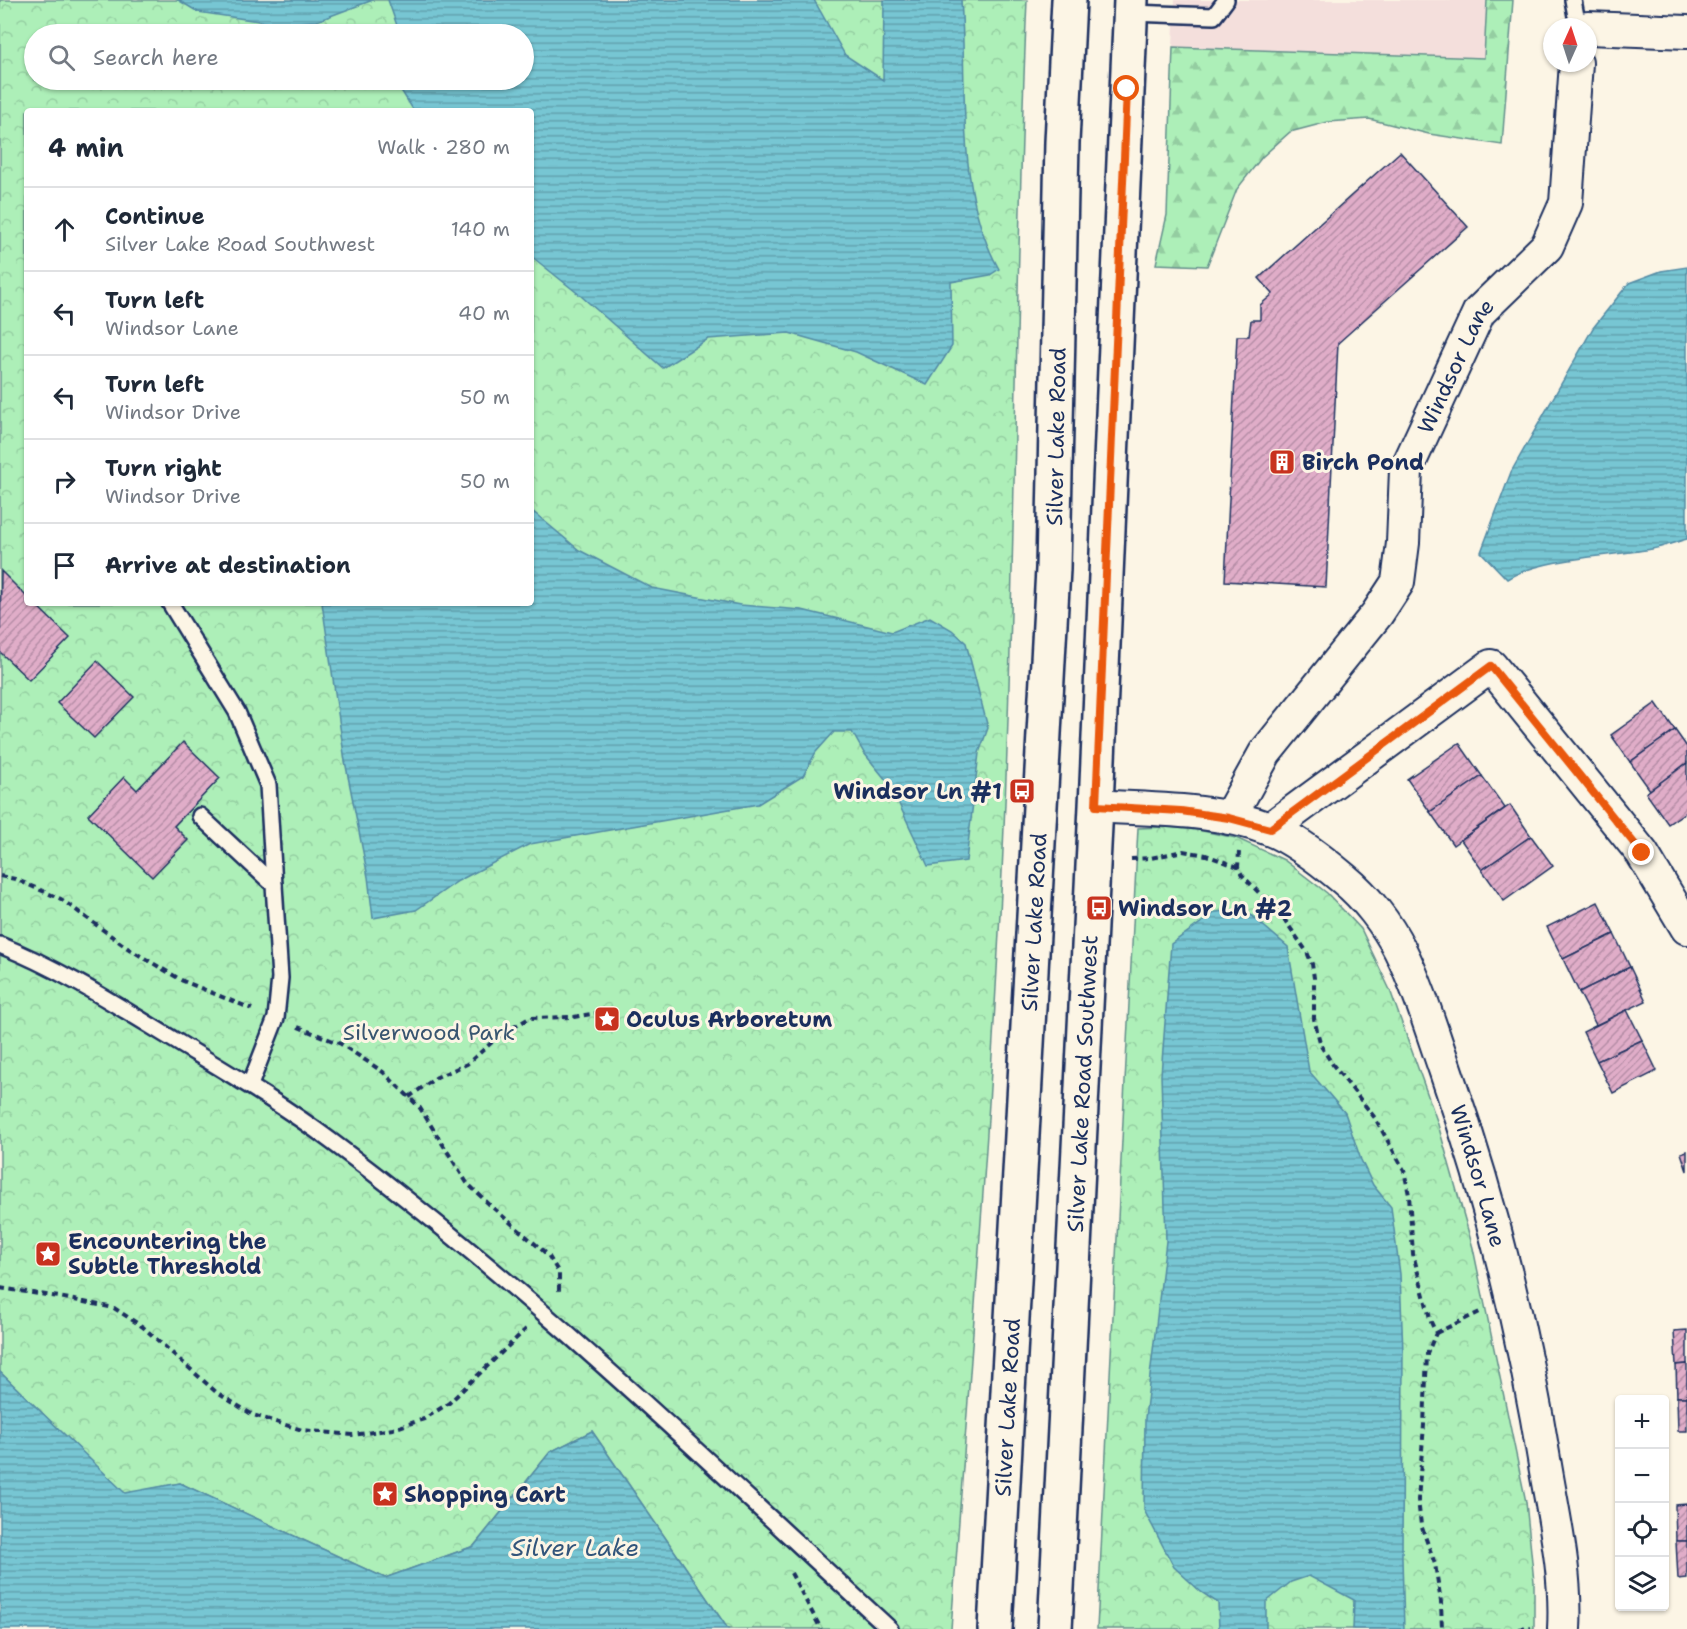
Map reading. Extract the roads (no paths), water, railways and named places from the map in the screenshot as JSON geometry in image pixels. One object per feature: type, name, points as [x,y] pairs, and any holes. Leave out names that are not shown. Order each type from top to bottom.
[{"type":"main road","name":"Silver Lake Road","points":[[994,1629],[1053,569],[1062,142],[1069,0]]},
{"type":"main road","name":"Silver Lake Road Southwest","points":[[1055,1629],[1096,806],[1131,7]]},
{"type":"street","points":[[1597,28],[1687,32]]},
{"type":"street","name":"Windsor Lane","points":[[1249,823],[1265,753],[1377,614],[1398,582],[1403,543],[1406,470],[1479,312],[1547,246],[1566,203],[1575,72]]},
{"type":"street","points":[[1249,823],[1491,666],[1642,853],[1687,928]]},
{"type":"street","name":"Windsor Lane","points":[[1096,806],[1181,811],[1249,823],[1307,851],[1346,880],[1371,907],[1398,947],[1413,978],[1462,1116],[1512,1298],[1533,1387],[1562,1564],[1564,1629]]},
{"type":"lane","points":[[1131,7],[1214,16],[1226,0]]},
{"type":"lane","points":[[1573,0],[1576,18]]},
{"type":"lane","points":[[172,606],[237,712],[268,785],[279,978],[276,1018],[250,1085]]},
{"type":"lane","points":[[201,816],[274,885]]},
{"type":"lane","points":[[0,945],[95,992],[250,1085],[339,1146],[545,1313],[890,1629]]},
{"type":"water","points":[[178,0],[373,0],[317,21],[272,23],[198,12]]},
{"type":"water","points":[[388,0],[814,0],[845,55],[883,80],[884,0],[961,0],[969,172],[975,206],[985,238],[999,269],[990,275],[951,282],[952,346],[927,385],[856,352],[789,333],[708,339],[663,368],[534,258],[534,108],[412,108],[401,90],[534,90],[534,24],[396,24]]},
{"type":"water","points":[[1687,267],[1687,539],[1652,549],[1538,566],[1507,579],[1481,552],[1511,472],[1593,328],[1629,283],[1661,271]]},
{"type":"water","points":[[534,512],[579,550],[652,588],[740,605],[802,610],[892,632],[930,617],[952,630],[966,643],[988,728],[979,753],[966,861],[928,866],[890,785],[864,753],[852,732],[834,732],[816,752],[803,776],[758,804],[530,844],[458,881],[416,910],[373,918],[368,877],[345,761],[322,606],[534,606]]},
{"type":"water","points":[[1244,909],[1288,947],[1309,1071],[1345,1113],[1361,1160],[1373,1185],[1391,1207],[1400,1274],[1403,1353],[1404,1629],[1353,1629],[1354,1600],[1309,1576],[1291,1582],[1266,1602],[1266,1629],[1219,1629],[1218,1603],[1201,1592],[1174,1567],[1144,1510],[1145,1418],[1166,1241],[1161,1075],[1171,944],[1216,912]]},
{"type":"water","name":"Silver Lake","points":[[0,1372],[125,1493],[180,1483],[385,1578],[474,1546],[550,1452],[592,1431],[728,1629],[0,1629]]},
{"type":"place","name":"Birch Pond","points":[[1282,462]]},
{"type":"place","name":"Windsor Ln #1","points":[[1022,791]]},
{"type":"place","name":"Windsor Ln #2","points":[[1099,908]]},
{"type":"place","name":"Oculus Arboretum","points":[[607,1019]]},
{"type":"place","name":"Encountering the Subtle Threshold","points":[[48,1254]]},
{"type":"place","name":"Shopping Cart","points":[[385,1494]]},
{"type":"park label","name":"Silverwood Park","points":[[429,1032]]}]
